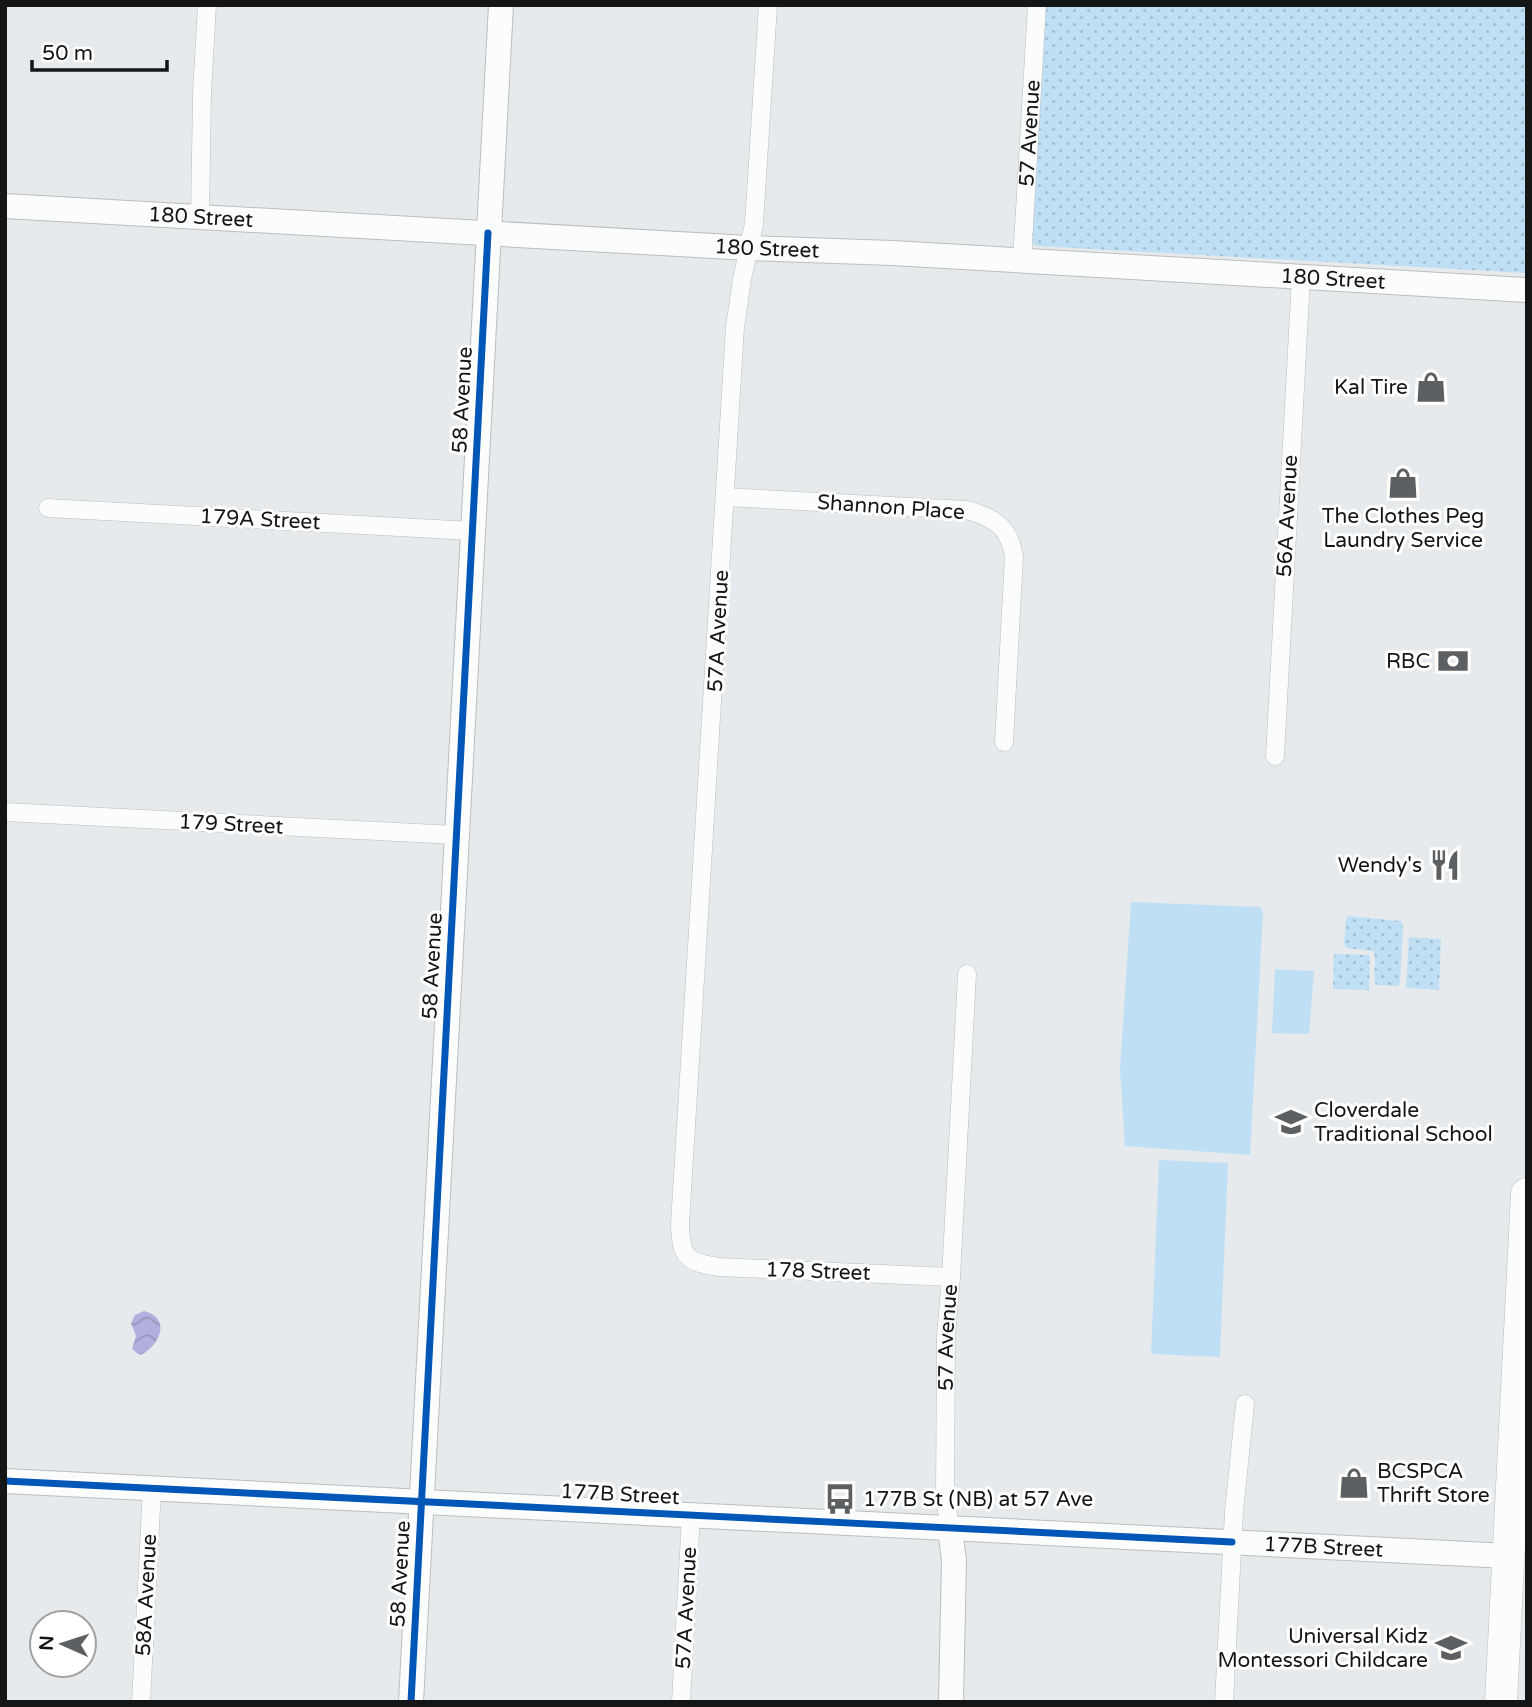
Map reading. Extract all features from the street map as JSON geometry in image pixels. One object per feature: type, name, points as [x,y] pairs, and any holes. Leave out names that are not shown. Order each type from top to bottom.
[{"type":"highway","points":[[1501,1702],[1527,1194]]},
{"type":"street","points":[[200,217],[207,5]]},
{"type":"street","name":"58 Avenue","points":[[411,1702],[501,5]]},
{"type":"street","name":"57A Avenue","points":[[688,1258],[683,1251],[680,1224],[735,327],[755,214],[768,5]]},
{"type":"street","name":"57 Avenue","points":[[1022,261],[1037,5]]},
{"type":"street","name":"180 Street","points":[[5,206],[1527,290]]},
{"type":"street","name":"56A Avenue","points":[[1275,756],[1301,277]]},
{"type":"street","name":"Shannon Place","points":[[726,497],[966,510],[982,514],[996,522],[1009,537],[1014,556],[1004,742]]},
{"type":"street","name":"179A Street","points":[[48,508],[473,531]]},
{"type":"street","name":"179 Street","points":[[5,813],[456,835]]},
{"type":"street","name":"57 Avenue","points":[[951,1702],[954,1561],[945,1497],[946,1336],[967,974]]},
{"type":"street","name":"178 Street","points":[[688,1258],[704,1265],[719,1267],[951,1277]]},
{"type":"street","points":[[1224,1702],[1232,1542],[1245,1404]]},
{"type":"street","name":"177B Street","points":[[5,1481],[1508,1556]]},
{"type":"street","name":"58A Avenue","points":[[141,1702],[152,1488]]},
{"type":"street","name":"57A Avenue","points":[[681,1702],[691,1515]]},
{"type":"shaded area","points":[[1042,5],[1527,5],[1527,273],[1037,246],[1030,241]]},
{"type":"shaded area","points":[[1131,902],[1261,907],[1263,913],[1250,1155],[1125,1146],[1120,1069]]},
{"type":"shaded area","points":[[1348,916],[1401,921],[1403,925],[1398,986],[1376,985],[1373,951],[1346,948],[1344,943]]},
{"type":"shaded area","points":[[1409,937],[1441,939],[1439,990],[1406,988]]},
{"type":"shaded area","points":[[1334,954],[1370,955],[1369,990],[1333,989]]},
{"type":"shaded area","points":[[1275,969],[1314,971],[1309,1034],[1272,1033]]},
{"type":"shaded area","points":[[1159,1160],[1228,1163],[1220,1357],[1151,1354]]},
{"type":"water","points":[[144,1311],[158,1319],[160,1332],[158,1339],[141,1355],[132,1349],[136,1336],[131,1323],[135,1315]]},
{"type":"cycle path","points":[[411,1702],[488,233]]},
{"type":"cycle path","points":[[5,1481],[1232,1542]]},
{"type":"place","name":"Kal Tire","points":[[1431,387]]},
{"type":"place","name":"The Clothes Peg Laundry Service","points":[[1403,483]]},
{"type":"place","name":"RBC","points":[[1453,661]]},
{"type":"place","name":"Wendy's","points":[[1445,865]]},
{"type":"place","name":"Cloverdale Traditional School","points":[[1291,1122]]},
{"type":"place","name":"BCSPCA Thrift Store","points":[[1354,1483]]},
{"type":"place","name":"177B St (NB) at 57 Ave","points":[[840,1499]]},
{"type":"place","name":"Universal Kidz Montessori Childcare","points":[[1451,1648]]}]
